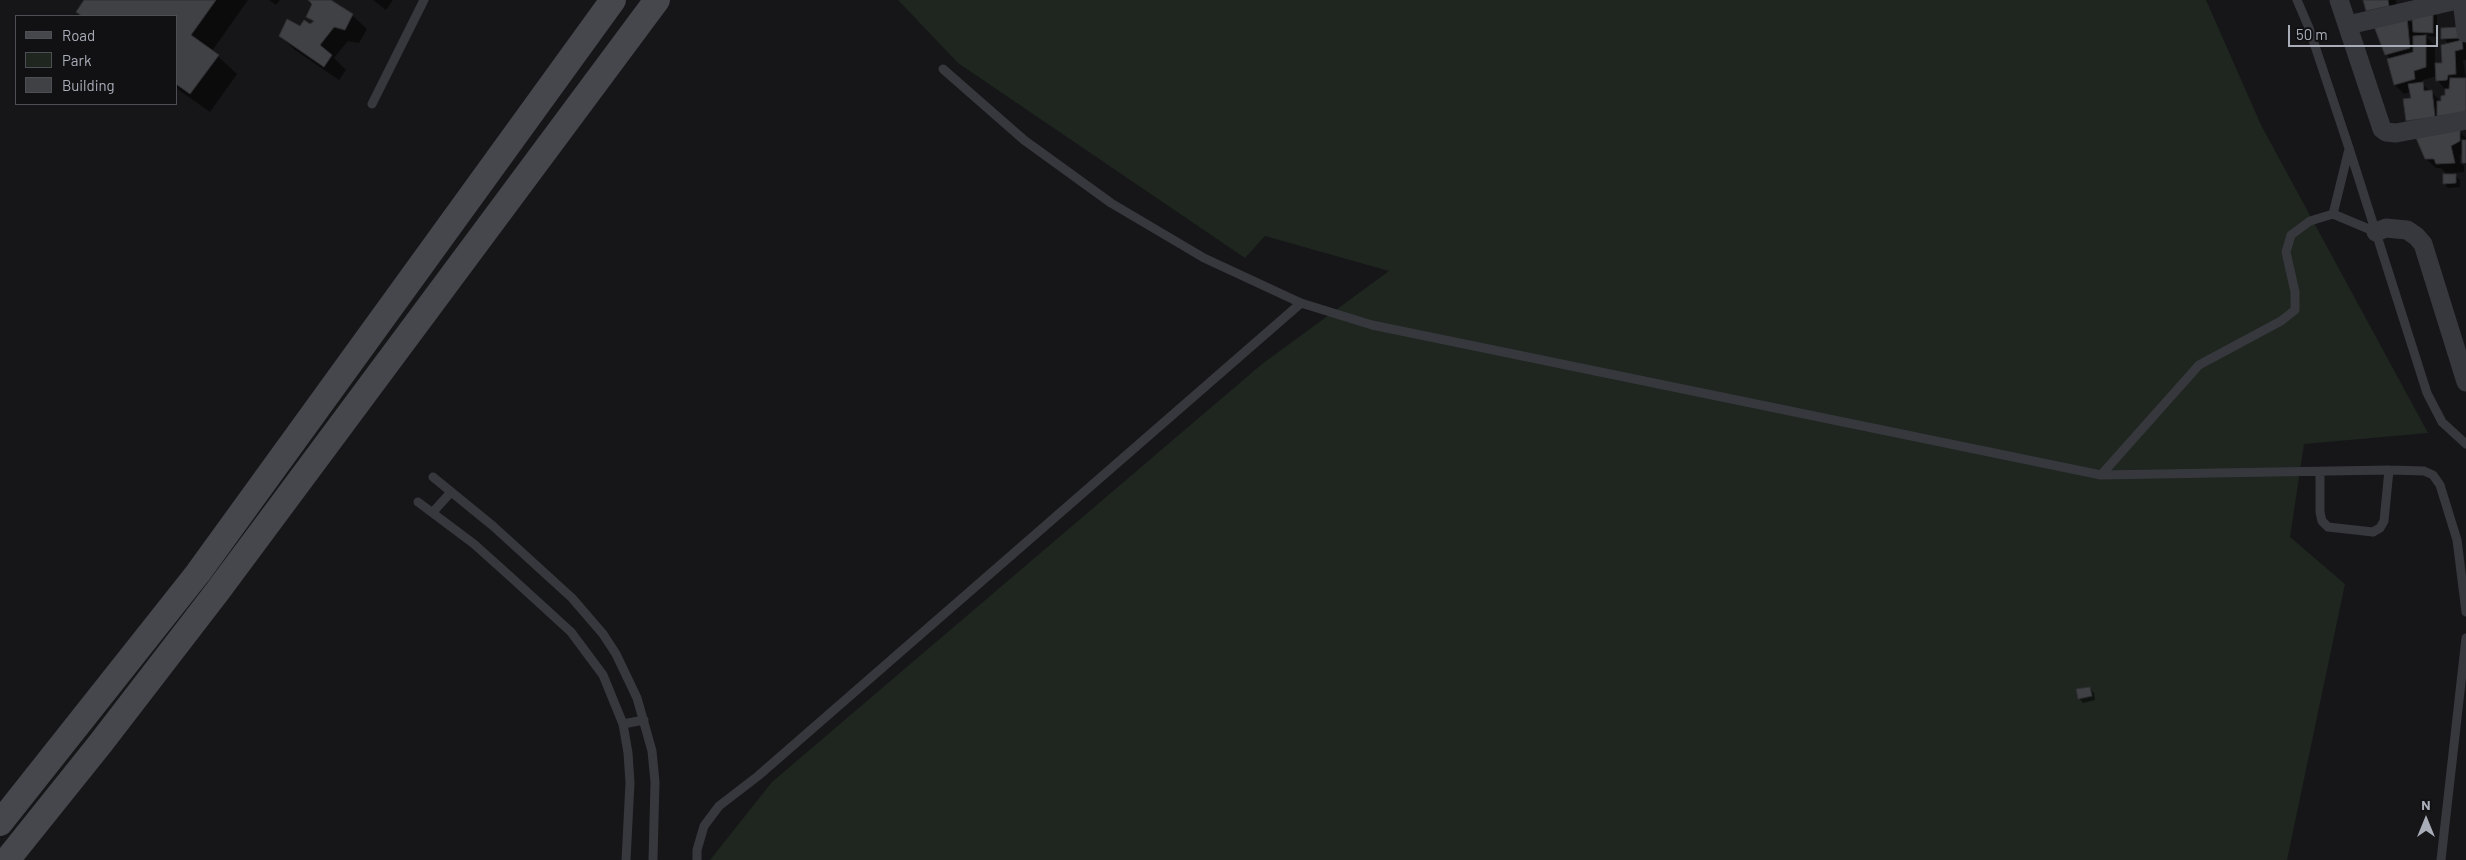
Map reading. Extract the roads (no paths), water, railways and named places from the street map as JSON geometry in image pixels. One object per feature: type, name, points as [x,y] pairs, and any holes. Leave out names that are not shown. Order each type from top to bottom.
[{"type":"main road","points":[[0,823],[198,573],[613,0]]},
{"type":"main road","points":[[7,860],[100,744],[211,599],[656,0]]},
{"type":"street","points":[[2339,0],[2382,129],[2386,132],[2396,133],[2466,120]]},
{"type":"street","points":[[2348,25],[2395,7],[2457,0]]},
{"type":"street","points":[[2462,0],[2466,33]]},
{"type":"street","points":[[2376,232],[2386,228],[2407,230],[2422,244],[2466,382]]},
{"type":"lane","points":[[372,104],[424,0]]},
{"type":"lane","points":[[2296,0],[2309,28],[2430,401],[2442,422],[2466,444]]},
{"type":"lane","points":[[943,69],[1024,140],[1111,203],[1204,258],[1301,303],[1372,325],[2102,475],[2424,471],[2433,475],[2440,485],[2457,540],[2466,612]]},
{"type":"lane","points":[[2333,214],[2349,148]]},
{"type":"lane","points":[[2102,475],[2199,365],[2281,321],[2295,310],[2295,292],[2286,252],[2291,235],[2310,221],[2333,214],[2376,232]]},
{"type":"lane","points":[[697,860],[697,850],[704,826],[719,806],[758,776],[1301,303]]},
{"type":"lane","points":[[2320,472],[2320,512],[2322,521],[2328,527],[2373,532],[2380,528],[2384,521],[2389,470]]},
{"type":"lane","points":[[433,477],[533,561],[588,616],[616,654],[637,698],[652,751],[655,782],[653,860]]},
{"type":"lane","points":[[432,512],[451,492]]},
{"type":"lane","points":[[418,502],[513,578],[570,632],[603,675],[622,724],[630,783],[626,860]]},
{"type":"lane","points":[[2440,860],[2466,638]]},
{"type":"lane","points":[[622,724],[644,720]]}]
